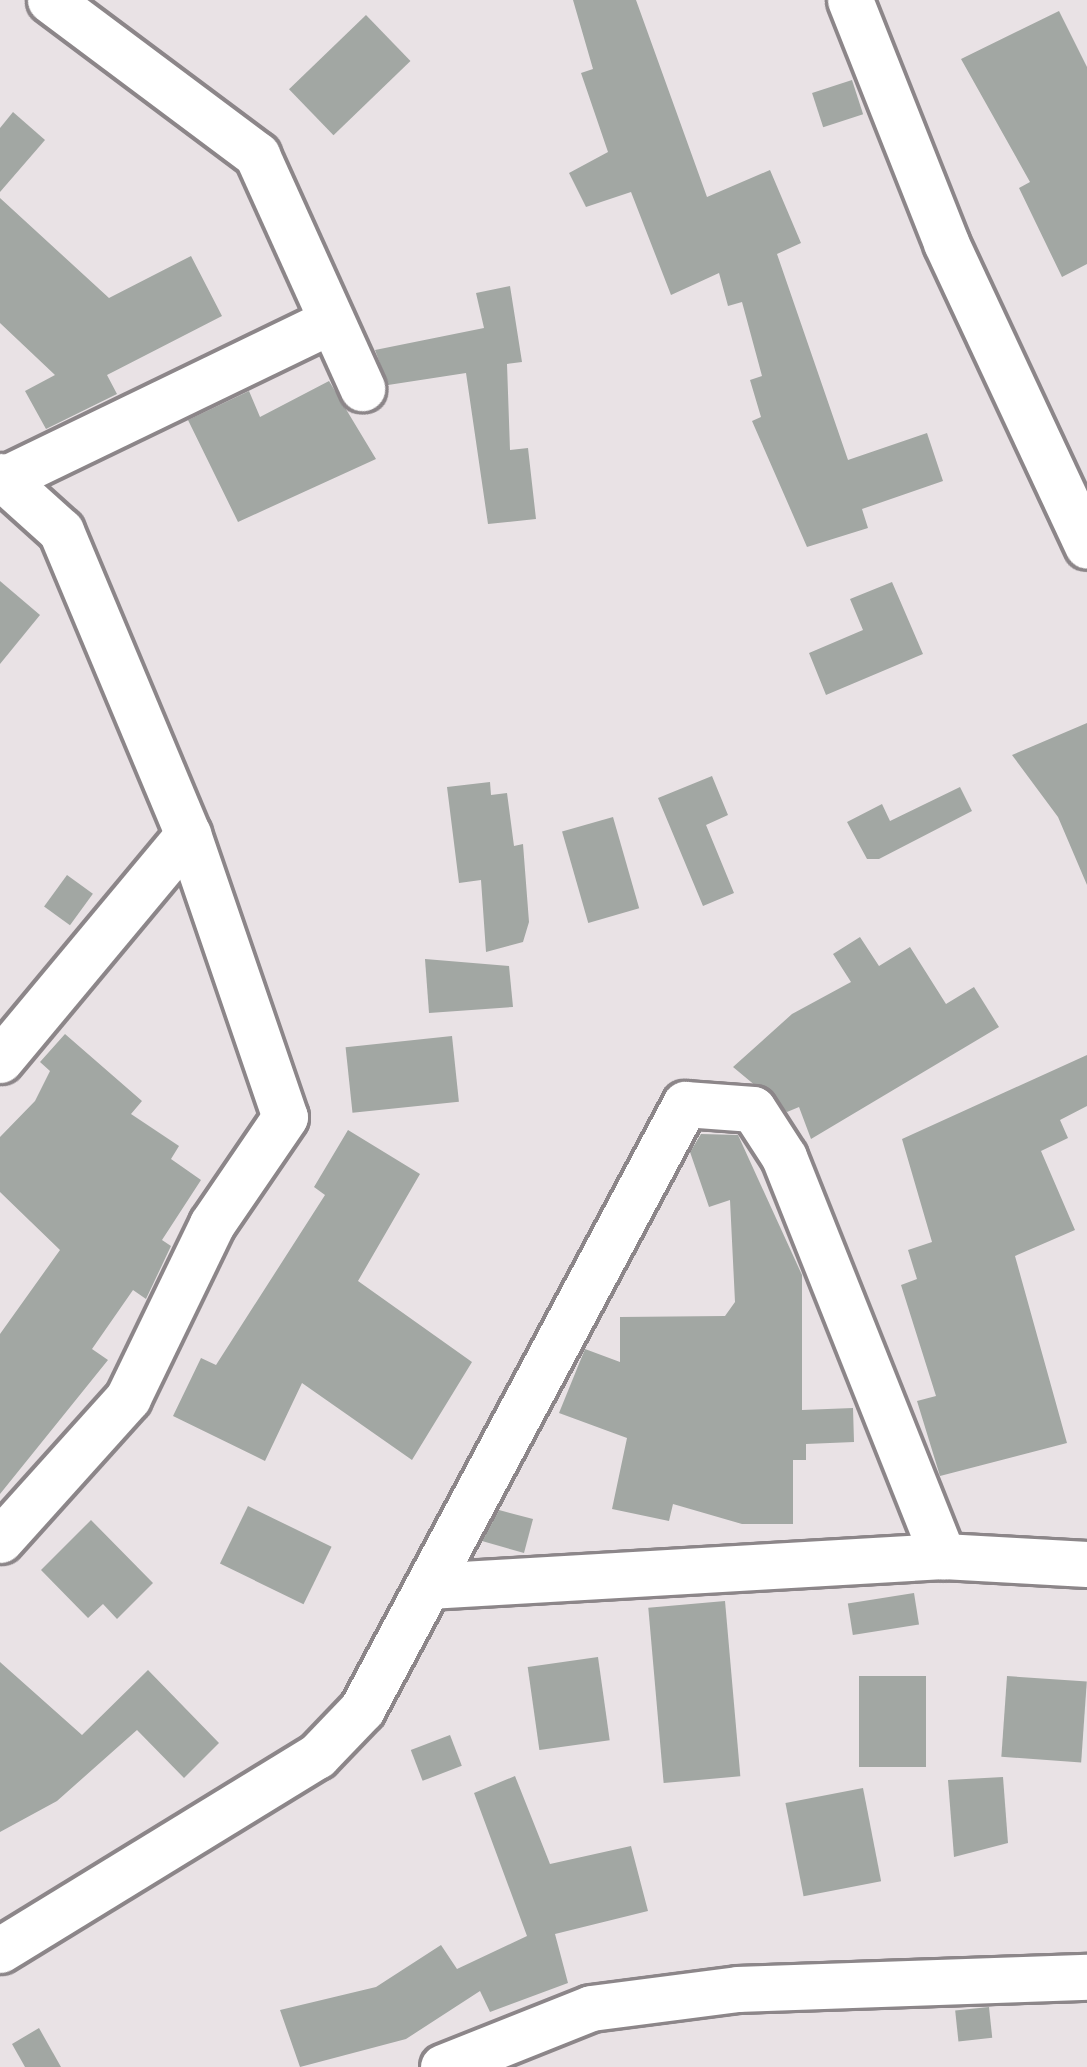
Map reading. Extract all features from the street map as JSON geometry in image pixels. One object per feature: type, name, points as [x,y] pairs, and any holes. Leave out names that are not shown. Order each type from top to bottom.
[{"type":"street","points":[[50,0],[257,155],[362,388]]},
{"type":"street","points":[[850,0],[946,243],[1087,546]]},
{"type":"street","points":[[0,1540],[128,1398],[212,1224],[286,1117],[188,834],[62,531],[2,477],[331,321]]},
{"type":"street","points":[[0,1060],[188,834]]},
{"type":"street","points":[[0,1950],[317,1756],[362,1709],[428,1586],[511,1413],[685,1104],[724,1100],[753,1109],[784,1157],[943,1556]]},
{"type":"street","points":[[428,1586],[943,1556],[1087,1564]]},
{"type":"street","points":[[442,2067],[612,2005],[738,1988],[1087,1977]]},
{"type":"building","points":[[573,0],[636,0],[707,197],[770,170],[801,243],[777,254],[848,460],[927,433],[943,481],[862,509],[868,528],[807,547],[752,421],[761,417],[750,380],[762,376],[742,302],[728,306],[719,273],[671,295],[631,192],[586,207],[569,173],[608,152],[581,73],[593,69]]},
{"type":"building","points":[[1059,11],[1087,67],[1087,264],[1062,277],[1019,188],[1030,182],[961,59]]},
{"type":"building","points":[[366,15],[410,61],[333,135],[289,89]]},
{"type":"building","points":[[852,80],[863,114],[823,127],[812,93]]},
{"type":"building","points":[[13,112],[45,140],[0,192],[0,128]]},
{"type":"building","points":[[0,198],[109,298],[191,256],[222,316],[107,375],[117,394],[46,429],[25,391],[55,375],[0,323]]},
{"type":"building","points":[[510,286],[522,362],[507,364],[510,450],[528,448],[536,519],[488,524],[466,373],[388,385],[375,350],[484,328],[476,293]]},
{"type":"building","points":[[329,381],[376,459],[238,522],[188,420],[249,391],[260,417]]},
{"type":"building","points":[[0,581],[40,615],[0,664]]},
{"type":"building","points":[[892,582],[923,654],[826,695],[809,653],[863,630],[850,599]]},
{"type":"building","points":[[1087,723],[1087,885],[1058,817],[1012,755]]},
{"type":"building","points":[[712,776],[728,815],[706,825],[734,893],[703,906],[658,798]]},
{"type":"building","points":[[490,782],[491,795],[507,793],[514,846],[523,844],[529,922],[523,942],[486,952],[481,880],[459,883],[447,787]]},
{"type":"building","points":[[960,787],[972,811],[879,859],[867,859],[847,822],[882,804],[890,821]]},
{"type":"building","points":[[613,817],[639,908],[588,923],[562,832]]},
{"type":"building","points":[[67,875],[93,894],[70,925],[44,907]]},
{"type":"building","points":[[860,937],[879,966],[910,947],[946,1004],[974,987],[999,1027],[811,1139],[799,1107],[787,1112],[733,1067],[792,1014],[851,982],[833,954]]},
{"type":"building","points":[[425,959],[509,966],[513,1007],[429,1013]]},
{"type":"building","points":[[65,1034],[142,1101],[131,1114],[179,1146],[171,1159],[201,1180],[162,1240],[171,1246],[146,1299],[133,1290],[92,1349],[108,1360],[0,1494],[0,1334],[60,1250],[0,1192],[0,1137],[35,1101],[50,1071],[40,1062]]},
{"type":"building","points":[[452,1036],[459,1102],[352,1113],[346,1047]]},
{"type":"building","points":[[1087,1055],[1087,1106],[1060,1120],[1068,1138],[1041,1151],[1075,1230],[1015,1256],[1067,1443],[940,1476],[917,1401],[936,1396],[901,1285],[917,1279],[908,1250],[932,1242],[902,1139]]},
{"type":"building","points":[[348,1130],[420,1174],[358,1281],[472,1362],[412,1460],[302,1383],[265,1461],[173,1416],[201,1358],[216,1365],[325,1195],[314,1187]]},
{"type":"building","points":[[701,1134],[738,1135],[802,1275],[802,1410],[853,1408],[854,1442],[806,1444],[806,1460],[793,1460],[793,1524],[742,1524],[673,1504],[669,1521],[612,1509],[627,1438],[559,1413],[585,1349],[620,1362],[620,1317],[725,1316],[735,1302],[730,1200],[709,1207],[690,1152]]},
{"type":"building","points":[[248,1506],[332,1547],[304,1604],[220,1564]]},
{"type":"building","points":[[499,1510],[533,1519],[524,1553],[482,1541]]},
{"type":"building","points":[[91,1520],[153,1583],[117,1619],[103,1604],[88,1618],[41,1570]]},
{"type":"building","points":[[914,1593],[919,1625],[853,1635],[848,1603]]},
{"type":"building","points":[[725,1601],[740,1776],[664,1783],[648,1608]]},
{"type":"building","points":[[598,1657],[610,1740],[539,1750],[528,1667]]},
{"type":"building","points":[[0,1662],[82,1735],[148,1670],[219,1743],[184,1778],[137,1730],[57,1801],[0,1832]]},
{"type":"building","points":[[859,1676],[926,1676],[926,1767],[859,1767]]},
{"type":"building","points":[[1007,1676],[1087,1682],[1081,1762],[1001,1757]]},
{"type":"building","points":[[450,1735],[462,1766],[423,1781],[411,1750]]},
{"type":"building","points":[[515,1776],[550,1864],[631,1846],[648,1911],[555,1934],[568,1983],[490,2012],[480,1991],[406,2039],[300,2067],[280,2010],[376,1987],[441,1945],[457,1969],[527,1936],[474,1793]]},
{"type":"building","points":[[1003,1777],[1008,1843],[954,1857],[948,1780]]},
{"type":"building","points":[[863,1788],[881,1881],[804,1896],[785,1803]]},
{"type":"building","points":[[989,2007],[992,2038],[958,2041],[955,2011]]},
{"type":"building","points":[[39,2028],[61,2067],[25,2067],[12,2044]]}]
